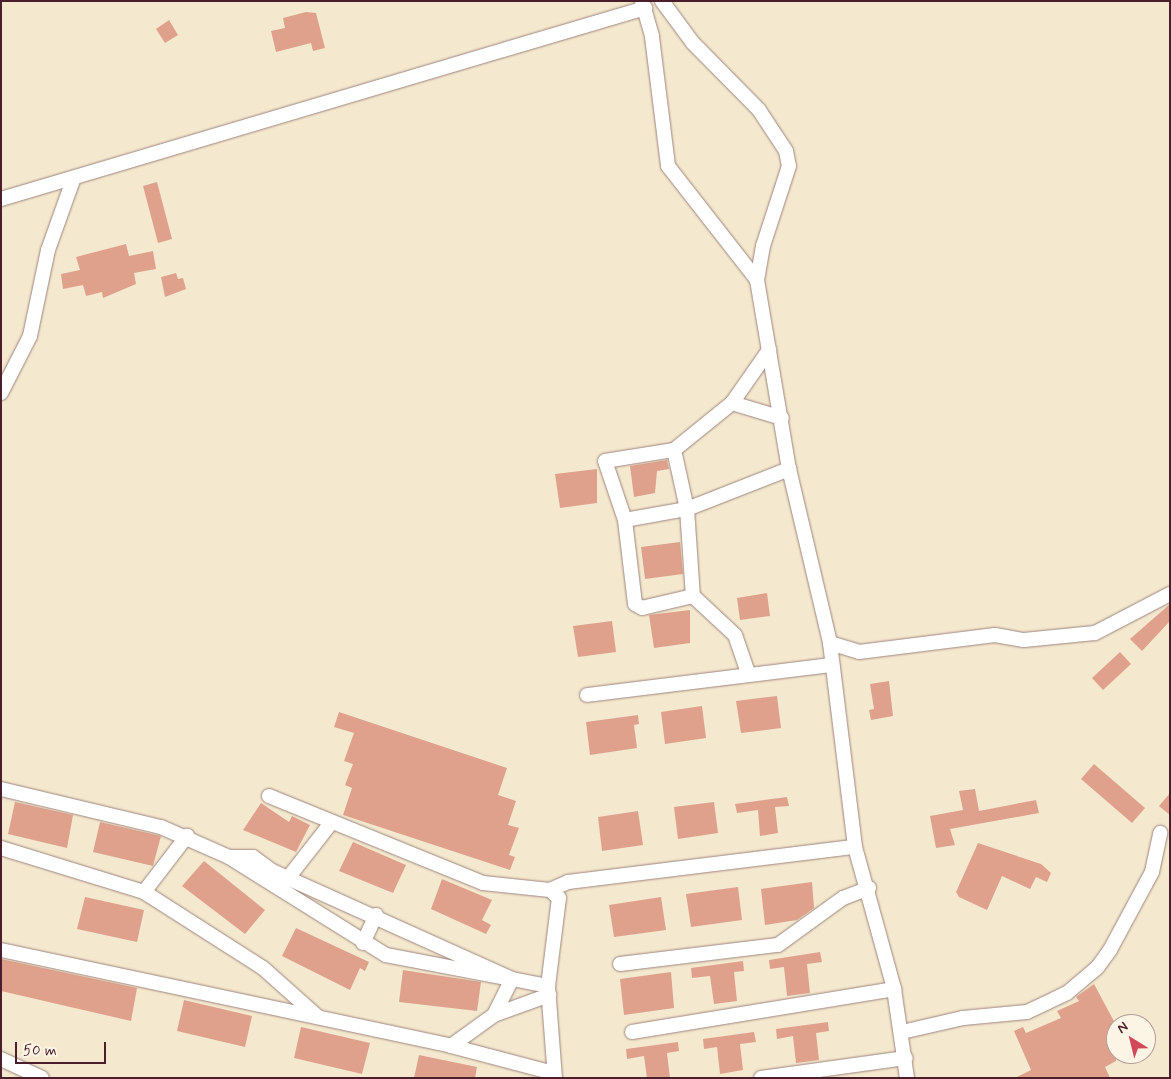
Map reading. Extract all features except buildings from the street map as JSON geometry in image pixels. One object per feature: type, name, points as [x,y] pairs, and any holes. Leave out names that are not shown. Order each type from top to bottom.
[{"type":"street","points":[[664,2],[693,43],[759,110],[786,151],[789,166],[763,246],[757,280],[782,418],[789,469],[830,643],[855,847],[870,888],[894,989],[906,1058],[907,1078]]},
{"type":"street","points":[[1,199],[73,180],[643,4],[668,166],[757,280]]},
{"type":"street","points":[[1,393],[30,336],[48,250],[73,180]]},
{"type":"street","points":[[693,596],[637,607],[625,520],[605,461],[674,450],[732,403],[769,350]]},
{"type":"street","points":[[732,403],[782,418]]},
{"type":"street","points":[[674,450],[687,509],[693,596],[735,636],[748,672]]},
{"type":"street","points":[[625,520],[687,509],[789,469]]},
{"type":"street","points":[[830,643],[859,652],[995,635],[1024,640],[1094,633],[1170,594]]},
{"type":"street","points":[[587,695],[748,672],[832,665]]},
{"type":"street","points":[[1,789],[85,806],[187,836],[229,857],[363,943],[398,958],[512,979],[548,990]]},
{"type":"street","points":[[269,796],[330,823],[483,884],[554,894]]},
{"type":"street","points":[[288,878],[330,823]]},
{"type":"street","points":[[902,1032],[963,1018],[1026,1012],[1067,993],[1097,968],[1110,950],[1152,872],[1160,833]]},
{"type":"street","points":[[144,892],[187,836]]},
{"type":"street","points":[[1,950],[451,1046],[554,1075],[548,990],[554,894],[568,882],[855,847]]},
{"type":"street","points":[[1,848],[144,892],[269,972],[318,1017]]},
{"type":"street","points":[[229,857],[253,857],[288,878],[376,915],[512,979]]},
{"type":"street","points":[[620,964],[778,945],[843,898],[870,888]]},
{"type":"street","points":[[363,943],[376,915]]},
{"type":"street","points":[[494,1015],[512,979]]},
{"type":"street","points":[[632,1032],[894,989]]},
{"type":"street","points":[[451,1046],[494,1015],[548,990]]},
{"type":"street","points":[[761,1078],[906,1058]]},
{"type":"street","points":[[1,1059],[42,1078]]}]
